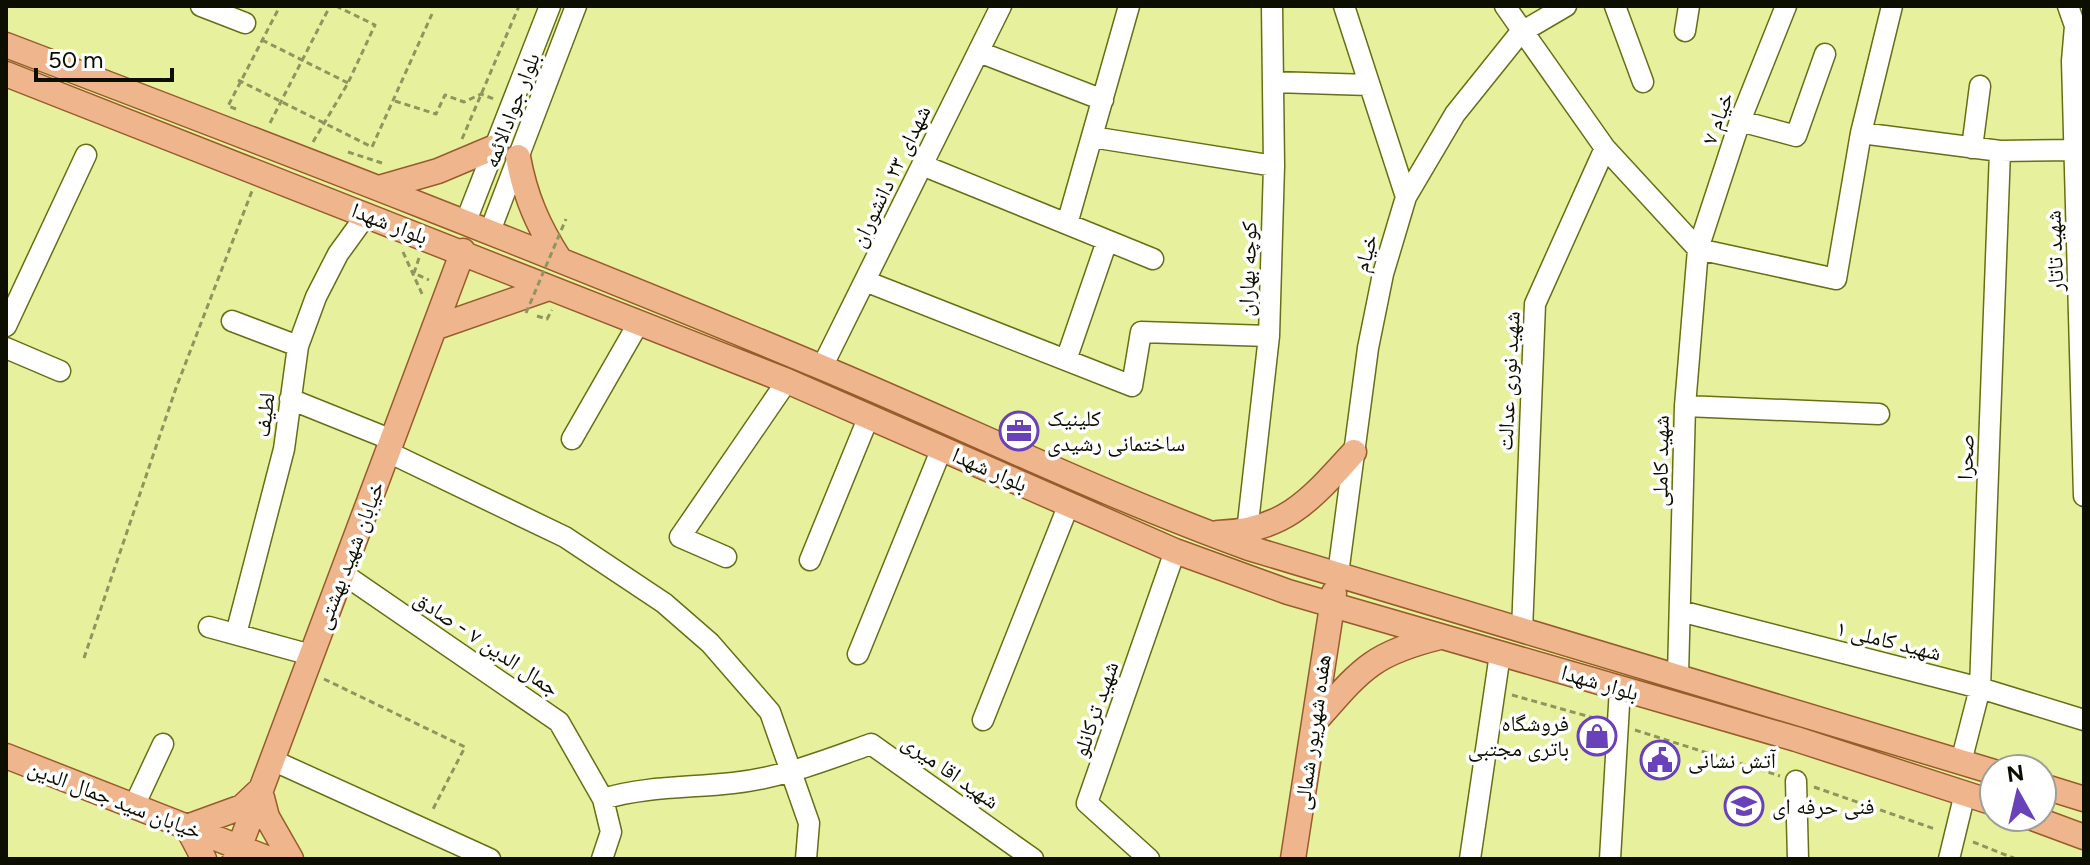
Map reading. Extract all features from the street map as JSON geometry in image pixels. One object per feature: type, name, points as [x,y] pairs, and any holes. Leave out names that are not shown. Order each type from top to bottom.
[{"type":"main road","name":"بلوار شهدا","points":[[6,45],[313,148],[379,188],[822,367],[1208,533],[1240,537],[1338,574],[1978,767]]},
{"type":"main road","name":"بلوار شهدا","points":[[6,74],[463,251],[638,324],[787,381],[1175,551],[1331,605],[1620,688],[1978,797]]},
{"type":"main road","points":[[379,188],[452,165],[495,147]]},
{"type":"main road","points":[[518,157],[529,202],[540,229],[560,260]]},
{"type":"main road","name":"خیابان شهید بهشتی","points":[[237,853],[463,251],[466,221]]},
{"type":"main road","points":[[463,251],[490,231]]},
{"type":"main road","points":[[434,328],[549,288]]},
{"type":"main road","points":[[1219,567],[1233,558],[1240,537],[1278,521],[1308,502],[1354,452]]},
{"type":"main road","name":"هفده شهریور شمالی","points":[[1293,859],[1338,574]]},
{"type":"main road","points":[[1409,628],[1408,609],[1419,599]]},
{"type":"main road","points":[[1314,723],[1377,658],[1401,647],[1442,637]]},
{"type":"main road","name":"خیابان سید جمال الدین","points":[[6,756],[187,827],[237,853],[269,859]]},
{"type":"main road","points":[[204,859],[187,827],[242,807],[260,790],[267,817],[291,859]]},
{"type":"main road","points":[[2058,791],[2084,798]]},
{"type":"main road","points":[[2058,827],[2084,837]]},
{"type":"street","points":[[201,6],[245,23]]},
{"type":"street","name":"بلوار جوادالائمه","points":[[466,221],[550,6]]},
{"type":"street","name":"بلوار جوادالائمه","points":[[490,231],[576,6]]},
{"type":"street","name":"شهدای ۲۳ دانشوران","points":[[822,367],[1001,6]]},
{"type":"street","points":[[1067,224],[1129,6]]},
{"type":"street","name":"کوچه بهاران","points":[[1240,537],[1269,336],[1274,166],[1272,6]]},
{"type":"street","points":[[1344,6],[1406,197]]},
{"type":"street","points":[[1505,6],[1520,33],[1605,148],[1698,249],[1836,279],[1861,133],[1892,6]]},
{"type":"street","name":"خیام","points":[[1338,574],[1377,304],[1406,197],[1455,114],[1520,33],[1566,6]]},
{"type":"street","points":[[1615,6],[1643,82]]},
{"type":"street","points":[[1685,31],[1689,6]]},
{"type":"street","name":"خیام ۷","points":[[1698,249],[1740,121],[1786,6]]},
{"type":"street","name":"شهید تاتار","points":[[2068,6],[2075,26],[2084,496]]},
{"type":"street","points":[[979,52],[1103,100]]},
{"type":"street","points":[[1740,121],[1796,136],[1825,54]]},
{"type":"street","points":[[1274,82],[1369,85]]},
{"type":"street","points":[[1972,148],[1980,86]]},
{"type":"street","points":[[1861,133],[2000,151],[2075,150]]},
{"type":"street","points":[[1092,137],[1274,166]]},
{"type":"street","name":"شهید نوری عدالت","points":[[1522,631],[1535,304],[1605,148]]},
{"type":"street","name":"صحرا","points":[[1961,762],[1980,688],[2000,151]]},
{"type":"street","points":[[6,326],[86,155]]},
{"type":"street","points":[[922,165],[1153,259]]},
{"type":"street","name":"لطیف","points":[[236,634],[284,449],[298,346],[321,286],[338,254],[376,218]]},
{"type":"street","points":[[1066,360],[1107,241]]},
{"type":"street","name":"شهید کاملی","points":[[1678,675],[1685,406],[1698,249]]},
{"type":"street","points":[[865,281],[1132,386],[1141,332],[1269,336]]},
{"type":"street","points":[[232,321],[298,346]]},
{"type":"street","points":[[572,439],[638,324]]},
{"type":"street","points":[[6,348],[60,371]]},
{"type":"street","points":[[726,557],[680,537],[787,381]]},
{"type":"street","points":[[290,399],[390,446],[565,537],[664,603],[710,643],[770,712],[809,823],[806,859]]},
{"type":"street","points":[[1685,406],[1879,414]]},
{"type":"street","points":[[810,560],[869,416]]},
{"type":"street","points":[[858,654],[942,448]]},
{"type":"street","points":[[983,720],[1069,504]]},
{"type":"street","name":"شهید ترکانلو","points":[[1149,859],[1087,803],[1175,551]]},
{"type":"street","name":"جمال الدین ۷ - صادق","points":[[342,573],[559,722],[603,799],[611,832],[602,859]]},
{"type":"street","name":"شهید کاملی ۱","points":[[1680,611],[1980,688],[2084,720]]},
{"type":"street","points":[[209,627],[308,662]]},
{"type":"street","points":[[1470,859],[1500,654]]},
{"type":"street","points":[[1610,859],[1620,688]]},
{"type":"street","points":[[134,806],[163,744]]},
{"type":"street","name":"شهید اقا میری","points":[[791,772],[871,744],[1033,859]]},
{"type":"street","points":[[272,760],[490,859]]},
{"type":"street","points":[[603,799],[627,792],[695,783],[732,783],[791,772]]},
{"type":"street","points":[[1796,781],[1798,859]]},
{"type":"street","points":[[1949,859],[1965,793]]},
{"type":"path","points":[[242,111],[228,106],[280,6]]},
{"type":"path","points":[[270,123],[330,6]]},
{"type":"path","points":[[313,148],[375,25],[336,6]]},
{"type":"path","points":[[452,165],[519,6]]},
{"type":"path","points":[[238,80],[372,147],[432,14]]},
{"type":"path","points":[[262,40],[348,83]]},
{"type":"path","points":[[393,101],[436,114],[445,95],[464,102],[481,94],[511,106]]},
{"type":"path","points":[[335,148],[393,167]]},
{"type":"path","points":[[84,658],[176,388],[259,172]]},
{"type":"path","points":[[376,218],[414,273],[434,328]]},
{"type":"path","points":[[526,313],[566,219]]},
{"type":"path","points":[[308,662],[465,747],[423,829]]},
{"type":"path","points":[[1493,689],[1796,781],[2016,859]]},
{"type":"place","name":"کلینیک ساختمانی رشیدی","points":[[1019,431]]},
{"type":"place","name":"فروشگاه باتری مجتبی","points":[[1597,736]]},
{"type":"place","name":"آتش نشانی","points":[[1660,760]]},
{"type":"place","name":"فنی حرفه ای","points":[[1744,806]]}]
